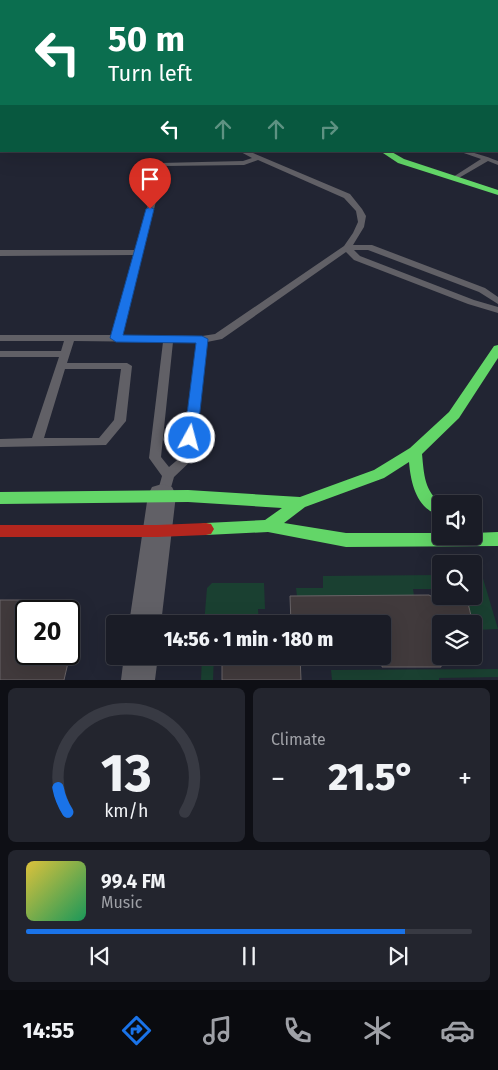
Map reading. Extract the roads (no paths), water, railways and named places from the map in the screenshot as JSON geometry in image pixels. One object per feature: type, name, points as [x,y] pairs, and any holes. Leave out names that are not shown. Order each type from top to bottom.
[{"type":"main road","points":[[386,152],[401,161],[498,193]]},
{"type":"main road","points":[[399,152],[420,156],[498,183]]},
{"type":"main road","points":[[268,526],[300,503],[379,474],[415,452],[454,414],[498,349]]},
{"type":"main road","points":[[415,452],[420,490],[427,502],[432,505]]},
{"type":"main road","points":[[0,498],[165,485],[250,498],[300,503]]},
{"type":"main road","points":[[0,531],[158,531],[268,526],[346,540],[498,539]]},
{"type":"street","points":[[146,615],[165,485]]},
{"type":"street","points":[[138,680],[140,665]]},
{"type":"lane","points":[[0,338],[202,339],[218,337],[347,248],[361,227],[362,215],[360,208],[347,196],[244,152]]},
{"type":"lane","points":[[464,152],[498,163]]},
{"type":"lane","points":[[116,338],[162,164],[244,163],[258,158]]},
{"type":"lane","points":[[455,178],[467,173],[486,159]]},
{"type":"lane","points":[[347,248],[369,247],[482,290],[498,301]]},
{"type":"lane","points":[[347,248],[357,258],[471,302],[498,310]]},
{"type":"lane","points":[[0,254],[139,252]]},
{"type":"lane","points":[[37,442],[70,338]]},
{"type":"lane","points":[[168,339],[155,458],[165,485],[188,458],[202,339]]},
{"type":"lane","points":[[0,354],[65,354]]},
{"type":"lane","points":[[0,443],[102,442],[120,421],[127,366],[61,366]]}]
